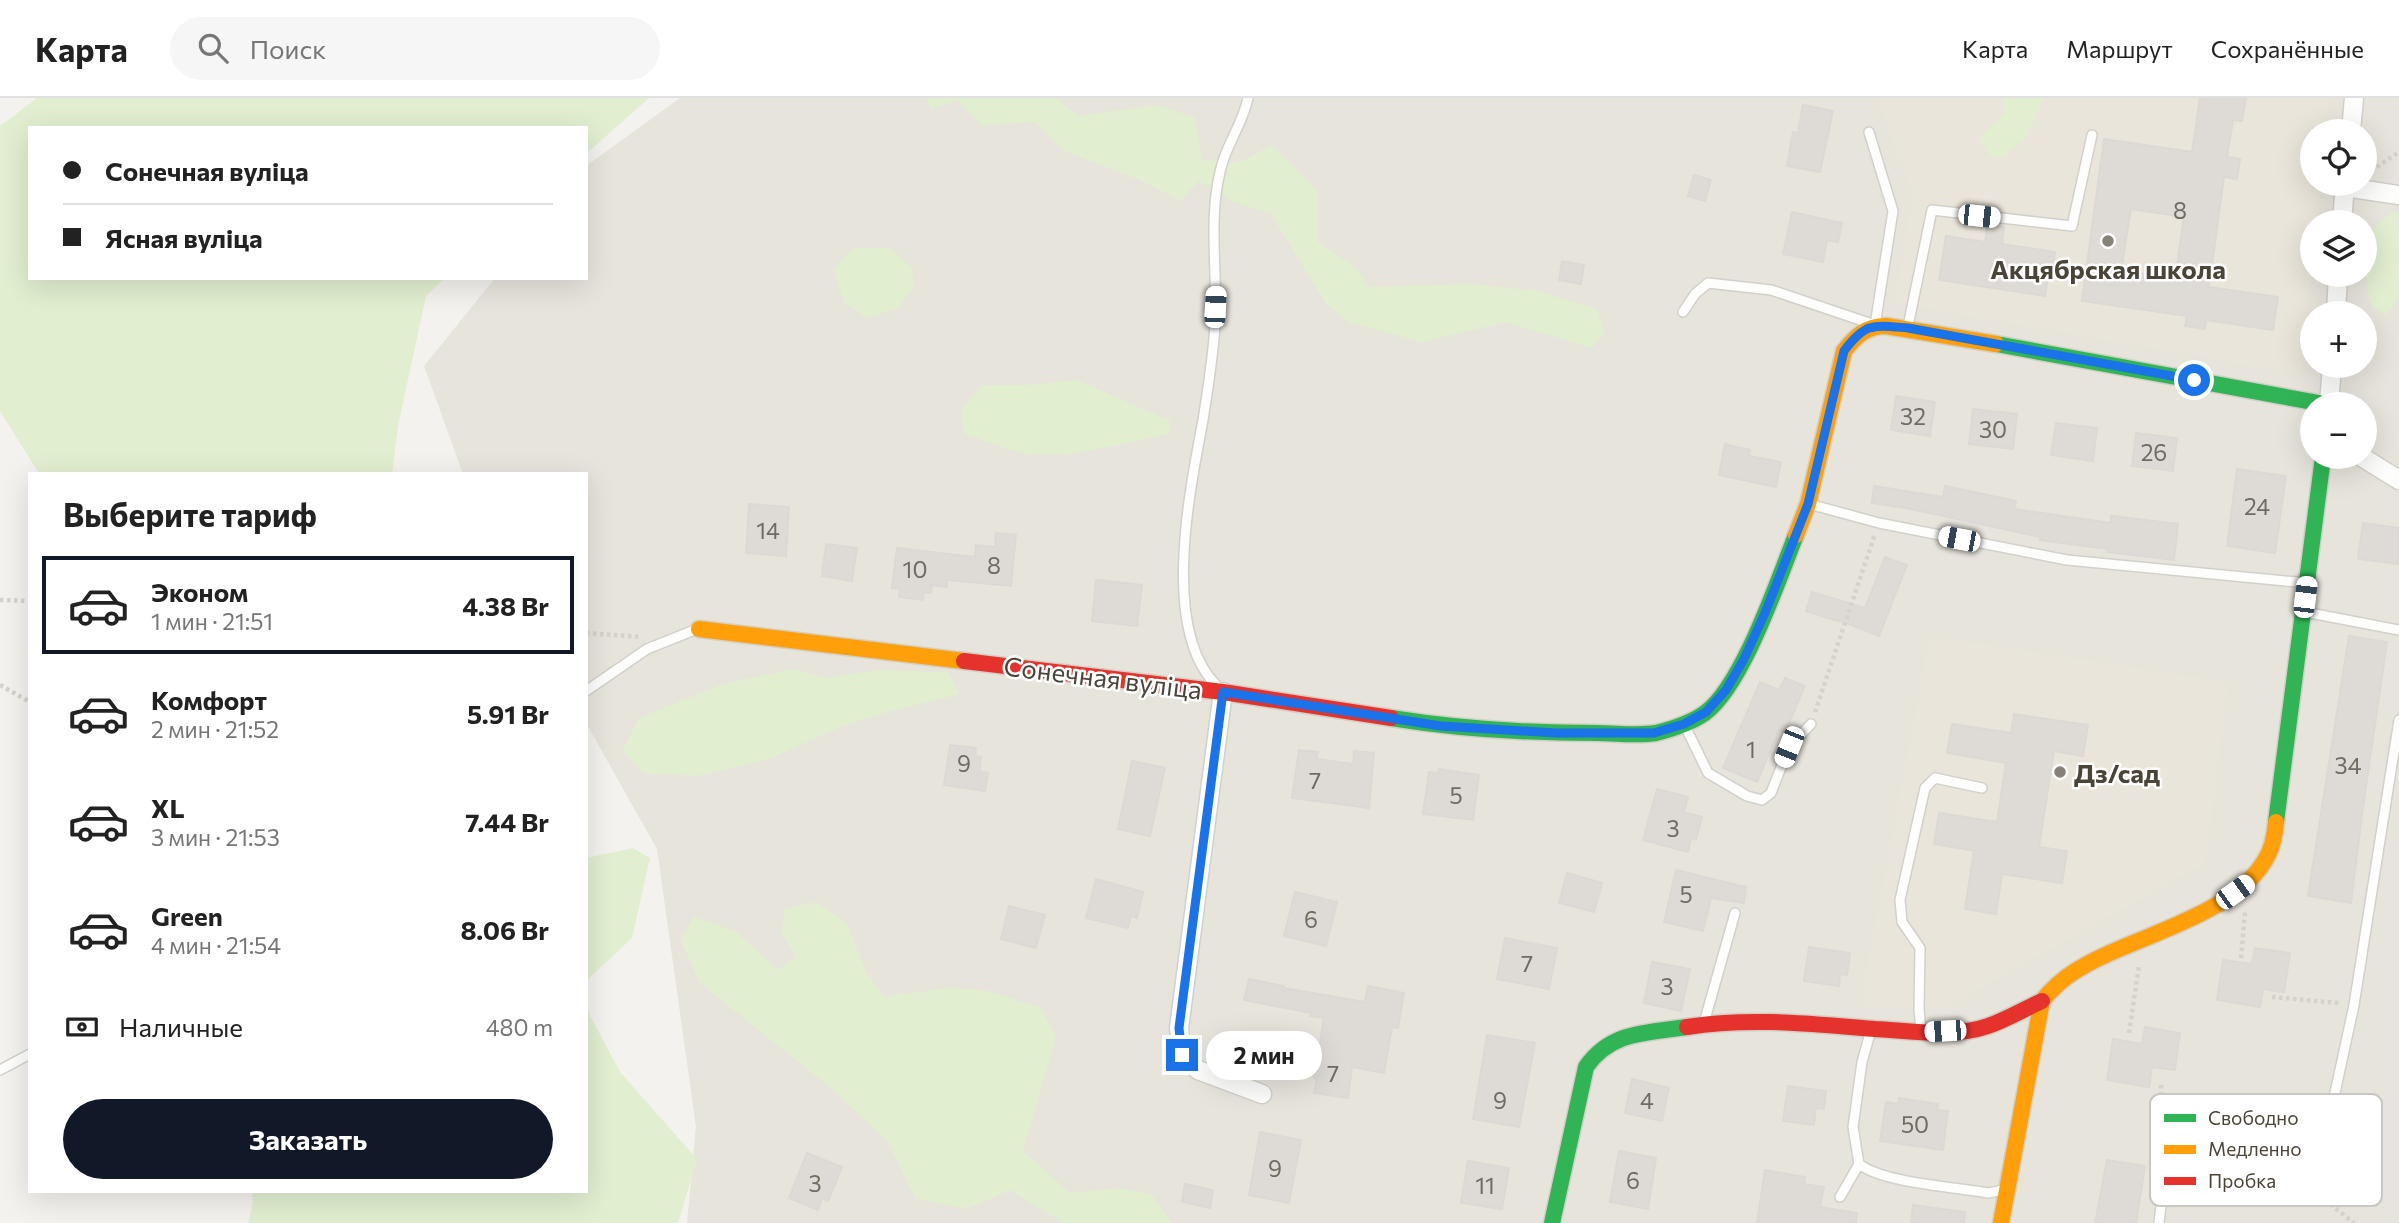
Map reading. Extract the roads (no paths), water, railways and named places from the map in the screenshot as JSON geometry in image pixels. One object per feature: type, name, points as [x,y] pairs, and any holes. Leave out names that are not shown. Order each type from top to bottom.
[{"type":"street","points":[[2352,119],[2354,98]]},
{"type":"street","points":[[2377,191],[2399,195]]},
{"type":"street","name":"Сонечная вуліца","points":[[699,629],[1223,692],[1441,726],[1556,733],[1654,733],[1684,724],[1706,712],[1726,690],[1738,669],[1765,613],[1808,504],[1844,351],[1858,333],[1875,326]]},
{"type":"street","points":[[1875,326],[1908,328],[2300,399]]},
{"type":"street","points":[[2377,466],[2399,480]]},
{"type":"street","points":[[2001,1223],[2042,1001],[2051,989],[2077,970],[2223,901],[2248,883],[2268,856],[2275,829],[2321,469]]},
{"type":"street","points":[[1223,692],[1179,1028],[1182,1055],[1198,1070],[1262,1094]]},
{"type":"street","points":[[1552,1223],[1586,1067],[1597,1051],[1626,1036],[1704,1024],[1784,1022],[1871,1030],[1969,1030],[1988,1026],[2042,1001]]},
{"type":"lane","points":[[1223,692],[1204,673],[1186,614],[1185,527],[1188,494],[1208,390],[1214,327],[1216,198],[1220,170],[1245,114],[1248,98]]},
{"type":"lane","points":[[1683,312],[1708,283],[1771,290],[1875,326],[1893,211],[1868,132]]},
{"type":"lane","points":[[1908,328],[1932,210],[2072,226],[2092,135]]},
{"type":"lane","points":[[1808,504],[1879,523],[2067,560],[2306,583]]},
{"type":"lane","points":[[2303,611],[2399,629]]},
{"type":"lane","points":[[588,690],[648,649],[699,629]]},
{"type":"lane","points":[[2335,1094],[2354,1005],[2399,720]]},
{"type":"lane","points":[[1684,724],[1708,773],[1747,796],[1762,800],[1771,793],[1789,747],[1811,724]]},
{"type":"lane","points":[[1921,1032],[1920,948],[1902,922],[1900,900],[1925,788],[1935,778],[1982,788]]},
{"type":"lane","points":[[1704,1024],[1735,913]]},
{"type":"lane","points":[[1871,1030],[1861,1062],[1853,1127],[1859,1164],[1869,1172],[1892,1178],[1988,1193],[2006,1189]]},
{"type":"lane","points":[[0,1070],[28,1055]]},
{"type":"lane","points":[[1840,1197],[1859,1164]]},
{"type":"place","name":"Акцябрская школа","points":[[2108,241]]},
{"type":"place","name":"Дз/сад","points":[[2060,772]]}]
